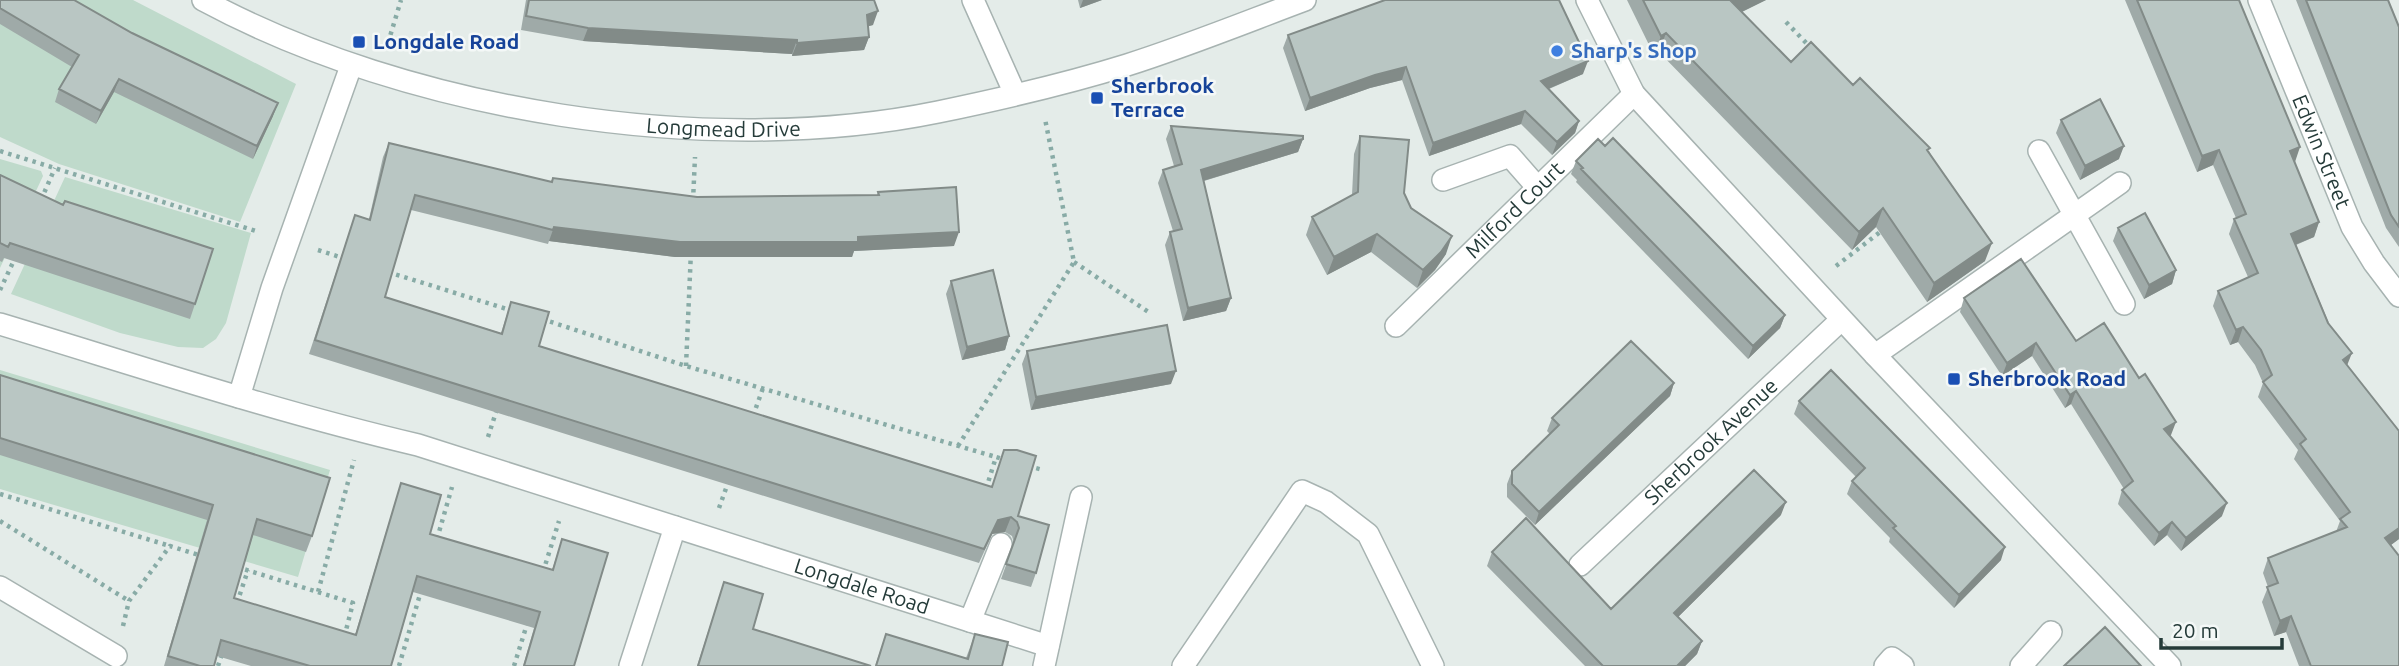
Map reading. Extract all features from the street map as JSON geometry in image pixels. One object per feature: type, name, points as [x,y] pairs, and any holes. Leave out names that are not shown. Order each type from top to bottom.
[{"type":"street","name":"Longmead Drive","points":[[203,0],[236,18],[351,66],[379,74],[498,103],[591,118],[696,129],[820,128],[936,112],[1128,65],[1305,0]]},
{"type":"street","points":[[973,0],[1015,94]]},
{"type":"street","points":[[1587,0],[1634,94],[1841,320],[2170,666]]},
{"type":"street","name":"Edwin Street","points":[[2259,0],[2352,227],[2399,296]]},
{"type":"street","points":[[239,397],[289,241],[351,66]]},
{"type":"street","name":"Milford Court","points":[[1396,326],[1634,94]]},
{"type":"street","points":[[2039,151],[2124,304]]},
{"type":"street","points":[[1443,180],[1510,156],[1538,188]]},
{"type":"street","points":[[1874,355],[2120,183]]},
{"type":"street","name":"Sherbrook Avenue","points":[[1580,565],[1841,320]]},
{"type":"street","name":"Longdale Road","points":[[0,324],[239,397],[418,445],[970,621],[1046,656]]},
{"type":"street","points":[[1183,666],[1302,491],[1326,502],[1368,534],[1433,666]]},
{"type":"street","points":[[1046,656],[1081,496]]},
{"type":"street","points":[[630,666],[675,527]]},
{"type":"street","points":[[970,621],[1001,544]]},
{"type":"street","points":[[0,587],[116,656]]},
{"type":"street","points":[[2021,666],[2051,632]]},
{"type":"street","points":[[1885,666],[1892,658],[1903,666]]},
{"type":"path","points":[[379,74],[401,0]]},
{"type":"path","points":[[1786,22],[1813,50]]},
{"type":"path","points":[[958,446],[1074,262],[1038,89]]},
{"type":"path","points":[[693,213],[696,129]]},
{"type":"path","points":[[0,151],[355,262]]},
{"type":"path","points":[[38,205],[55,168]]},
{"type":"path","points":[[1810,286],[1887,226]]},
{"type":"path","points":[[686,366],[692,241]]},
{"type":"path","points":[[0,290],[16,254]]},
{"type":"path","points":[[1074,262],[1150,313]]},
{"type":"path","points":[[381,270],[514,311]]},
{"type":"path","points":[[540,319],[686,366],[996,457]]},
{"type":"path","points":[[749,426],[763,388]]},
{"type":"path","points":[[433,549],[499,402]]},
{"type":"path","points":[[318,592],[362,432]]},
{"type":"path","points":[[708,538],[731,476]]},
{"type":"path","points":[[540,582],[568,493]]},
{"type":"path","points":[[0,494],[209,558]]},
{"type":"path","points":[[0,521],[129,601]]},
{"type":"path","points":[[116,656],[129,601],[170,546]]},
{"type":"path","points":[[235,566],[354,603],[341,649]]},
{"type":"path","points":[[237,605],[247,570]]},
{"type":"path","points":[[399,666],[424,583]]},
{"type":"path","points":[[514,666],[530,615]]},
{"type":"path","points":[[218,666],[223,649]]},
{"type":"green space","points":[[0,0],[133,0],[296,84],[240,222],[59,164],[0,137]]},
{"type":"green space","points":[[0,159],[41,171],[43,176],[0,268]]},
{"type":"green space","points":[[65,177],[251,233],[226,323],[216,339],[203,348],[178,347],[120,333],[11,294]]},
{"type":"green space","points":[[0,370],[330,470],[298,577],[0,489]]},
{"type":"building","points":[[0,0],[74,0],[132,33],[278,103],[257,146],[119,79],[101,111],[59,89],[79,55],[0,8]]},
{"type":"building","points":[[529,0],[874,0],[878,11],[867,15],[869,37],[797,43],[797,40],[588,28],[526,16]]},
{"type":"building","points":[[1385,0],[1559,0],[1588,61],[1541,81],[1579,121],[1557,142],[1525,111],[1433,143],[1406,67],[1310,98],[1288,35]]},
{"type":"building","points":[[1643,0],[1735,0],[1731,1],[1791,62],[1811,42],[1853,85],[1860,78],[1930,148],[1927,150],[1992,243],[1934,283],[1883,208],[1859,232],[1666,33],[1661,36]]},
{"type":"building","points":[[2137,0],[2239,0],[2300,147],[2290,151],[2319,222],[2291,234],[2328,323],[2352,353],[2343,360],[2399,431],[2399,528],[2385,538],[2399,556],[2399,666],[2311,666],[2291,616],[2280,621],[2267,587],[2278,583],[2268,558],[2347,527],[2340,519],[2350,512],[2300,444],[2306,439],[2263,382],[2272,375],[2261,350],[2243,327],[2236,330],[2218,291],[2258,273],[2234,219],[2246,214],[2219,150],[2202,156]]},
{"type":"building","points":[[2306,0],[2388,0],[2399,27],[2399,227],[2391,215]]},
{"type":"building","points":[[2100,99],[2124,146],[2085,166],[2061,120]]},
{"type":"building","points":[[1171,126],[1303,136],[1303,139],[1201,170],[1231,298],[1188,308],[1170,232],[1182,229],[1163,170],[1182,164]]},
{"type":"building","points":[[1360,136],[1409,140],[1404,193],[1411,208],[1452,236],[1423,270],[1377,234],[1334,257],[1312,217],[1358,192]]},
{"type":"building","points":[[1613,138],[1785,315],[1753,346],[1581,169],[1583,168],[1576,161],[1598,139],[1605,146]]},
{"type":"building","points":[[389,143],[552,182],[553,178],[697,197],[879,195],[878,192],[956,187],[959,232],[858,237],[858,242],[680,242],[554,227],[553,230],[415,195],[385,297],[502,334],[511,302],[549,312],[539,346],[992,487],[1004,450],[1017,450],[1036,456],[1018,516],[1049,525],[1036,573],[1006,564],[1019,528],[1011,517],[998,520],[984,549],[315,340],[355,215],[370,220]]},
{"type":"building","points":[[0,175],[63,205],[65,201],[213,249],[195,304],[10,243],[8,247],[0,243]]},
{"type":"building","points":[[2145,213],[2176,270],[2149,285],[2118,228]]},
{"type":"building","points":[[2021,259],[2076,341],[2104,323],[2139,378],[2145,374],[2176,422],[2164,429],[2227,503],[2186,538],[2172,522],[2159,533],[2122,490],[2133,481],[2076,391],[2070,395],[2036,343],[2007,363],[1964,298]]},
{"type":"building","points":[[993,270],[1009,336],[967,347],[951,281]]},
{"type":"building","points":[[1167,325],[1176,371],[1036,397],[1027,351]]},
{"type":"building","points":[[1631,341],[1674,383],[1539,512],[1512,484],[1512,471],[1559,425],[1552,418]]},
{"type":"building","points":[[1831,370],[2005,547],[1959,595],[1893,528],[1896,526],[1852,481],[1865,468],[1799,401]]},
{"type":"building","points":[[0,375],[330,478],[312,536],[257,519],[234,598],[356,635],[401,483],[441,495],[430,534],[553,570],[562,539],[608,553],[574,666],[524,666],[540,612],[417,576],[391,666],[310,666],[221,640],[214,666],[200,666],[168,656],[213,505],[0,438]]},
{"type":"building","points":[[1754,470],[1786,502],[1674,613],[1702,641],[1677,666],[1603,666],[1492,552],[1526,518],[1611,609]]},
{"type":"building","points":[[724,582],[763,594],[753,629],[871,666],[698,666]]},
{"type":"building","points":[[2105,627],[2141,666],[2064,666]]},
{"type":"building","points":[[886,634],[968,659],[975,634],[1008,642],[1002,666],[876,666]]},
{"type":"place","name":"Longdale Road","points":[[359,42]]},
{"type":"place","name":"Sharp's Shop","points":[[1557,51]]},
{"type":"place","name":"Sherbrook Terrace","points":[[1097,98]]},
{"type":"place","name":"Sherbrook Road","points":[[1954,379]]}]
